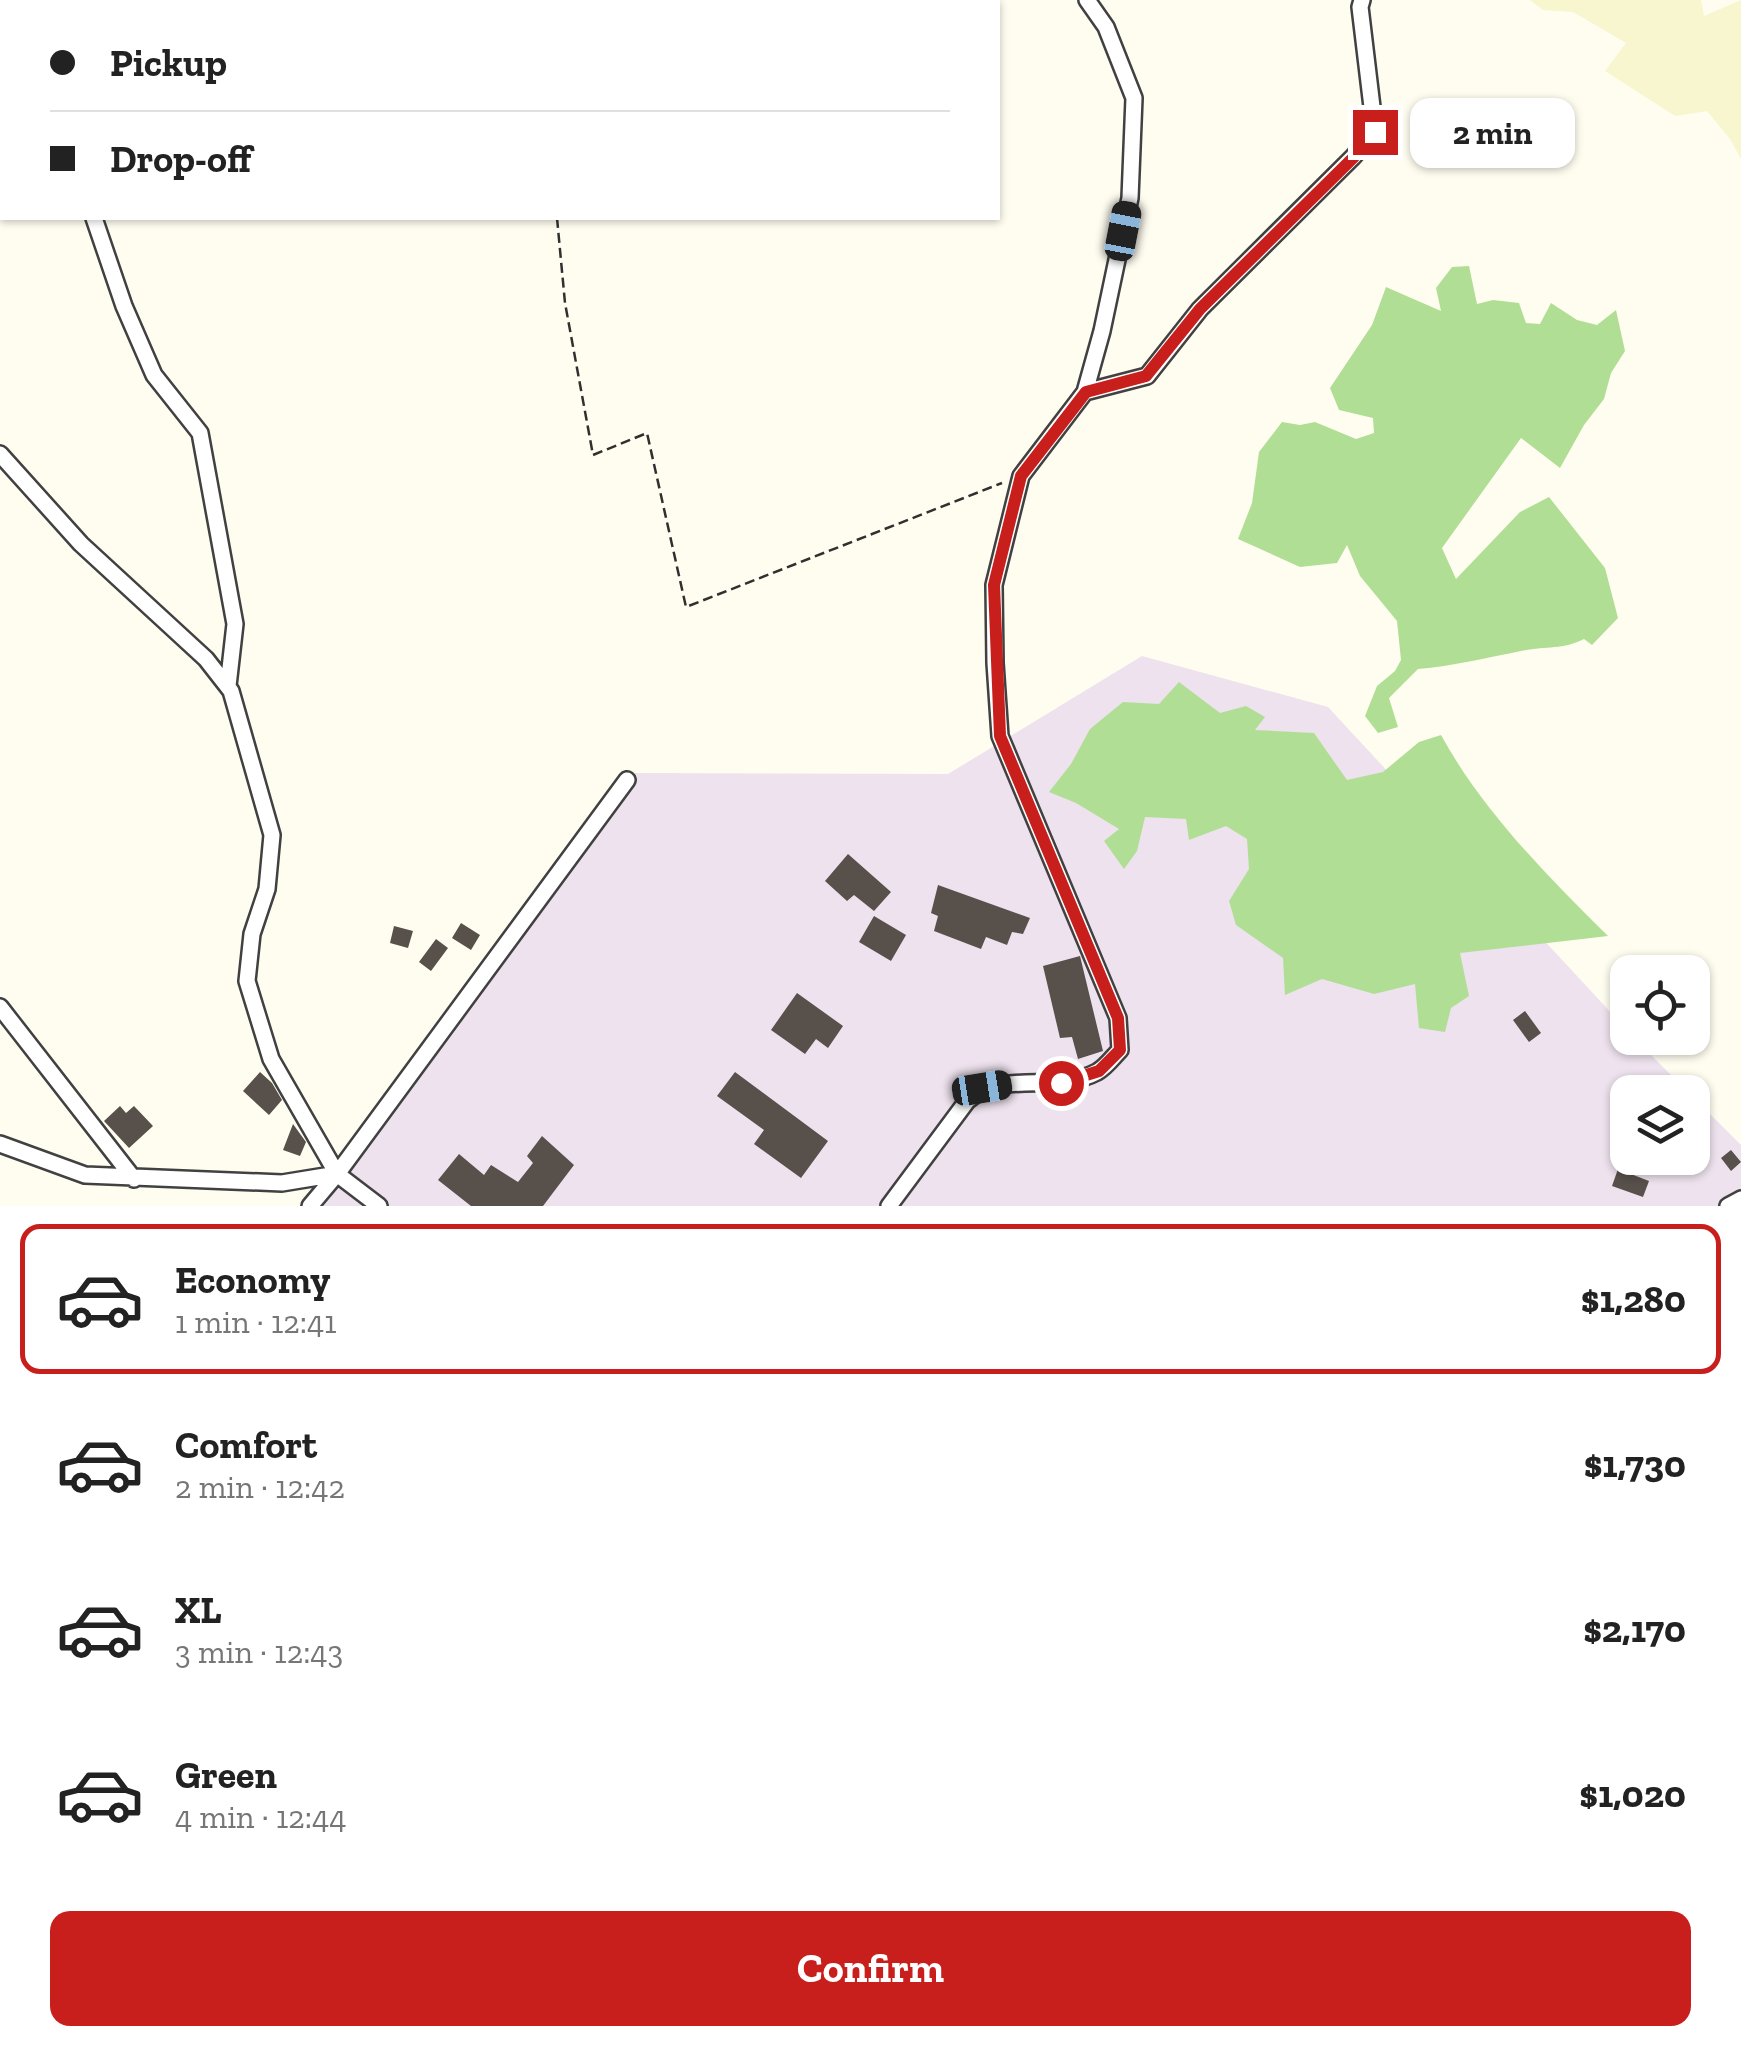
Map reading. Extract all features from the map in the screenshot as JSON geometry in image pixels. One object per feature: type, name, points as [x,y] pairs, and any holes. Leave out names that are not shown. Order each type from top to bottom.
[{"type":"street","points":[[889,1206],[982,1088],[1020,1082],[1061,1083],[1099,1071],[1120,1050],[1118,1018],[1000,736],[994,585],[1021,476],[1086,392],[1130,198],[1134,98],[1106,27],[1087,0]]},
{"type":"street","points":[[1086,392],[1146,376],[1200,309],[1375,132],[1362,0]]},
{"type":"street","points":[[95,220],[124,306],[154,375],[200,433],[235,624],[228,686]]},
{"type":"street","points":[[0,454],[80,544],[171,625],[228,686],[272,835],[267,889],[252,934],[247,982],[271,1059],[337,1174],[379,1206]]},
{"type":"street","points":[[310,1206],[627,780]]},
{"type":"street","points":[[0,1008],[134,1178]]},
{"type":"street","points":[[0,1144],[85,1175],[282,1182],[337,1174]]},
{"type":"street","points":[[1728,1206],[1741,1199]]},
{"type":"path","points":[[557,220],[565,303],[593,455],[647,433],[686,608],[1021,476]]},
{"type":"shaded area","points":[[1142,656],[1328,707],[1610,1012],[1610,1055],[1651,1055],[1671,1075],[1610,1075],[1610,1175],[1710,1175],[1710,1114],[1741,1145],[1741,1206],[303,1206],[626,773],[948,774]]},
{"type":"green space","points":[[1530,0],[1701,0],[1704,16],[1741,0],[1741,159],[1707,111],[1675,116],[1605,71],[1626,43],[1573,12],[1543,10]]},
{"type":"green space","points":[[1469,266],[1477,304],[1493,300],[1519,303],[1526,323],[1540,324],[1551,303],[1577,320],[1597,325],[1616,310],[1625,351],[1611,373],[1604,399],[1560,468],[1521,438],[1442,548],[1456,579],[1520,512],[1549,497],[1605,568],[1618,618],[1592,645],[1584,639],[1418,669],[1389,698],[1398,727],[1378,733],[1365,716],[1377,686],[1395,671],[1401,660],[1397,621],[1360,576],[1347,545],[1337,563],[1300,567],[1238,539],[1252,503],[1259,452],[1282,422],[1315,422],[1356,439],[1374,433],[1373,418],[1339,410],[1330,388],[1372,325],[1386,287],[1441,311],[1436,288],[1452,267]]},
{"type":"green space","points":[[1179,682],[1220,713],[1246,706],[1265,717],[1255,730],[1314,733],[1347,780],[1383,772],[1419,742],[1441,735],[1496,816],[1608,936],[1460,953],[1469,996],[1451,1008],[1445,1032],[1419,1028],[1415,984],[1374,994],[1322,979],[1285,995],[1283,958],[1236,925],[1229,901],[1249,869],[1247,839],[1226,826],[1189,840],[1186,819],[1145,817],[1137,851],[1124,869],[1104,841],[1119,829],[1049,792],[1071,764],[1090,729],[1123,702],[1159,704]]},
{"type":"building","points":[[848,854],[891,892],[874,911],[854,895],[847,901],[825,881]]},
{"type":"building","points":[[938,885],[1030,918],[1023,934],[1012,932],[1007,945],[986,937],[981,949],[934,931],[938,916],[931,913]]},
{"type":"building","points":[[874,916],[906,935],[891,961],[859,942]]},
{"type":"building","points":[[461,923],[480,935],[471,950],[452,938]]},
{"type":"building","points":[[394,926],[413,931],[408,948],[390,943]]},
{"type":"building","points":[[436,939],[448,948],[431,971],[419,962]]},
{"type":"building","points":[[1080,956],[1103,1051],[1078,1059],[1072,1037],[1060,1038],[1043,966]]},
{"type":"building","points":[[797,993],[843,1026],[828,1048],[816,1039],[805,1054],[771,1030]]},
{"type":"building","points":[[1525,1011],[1541,1033],[1529,1042],[1513,1020]]},
{"type":"building","points":[[260,1072],[282,1100],[269,1115],[243,1091]]},
{"type":"building","points":[[735,1072],[828,1141],[801,1178],[754,1144],[764,1130],[717,1096]]},
{"type":"building","points":[[120,1106],[126,1113],[134,1106],[153,1126],[129,1148],[104,1121]]},
{"type":"building","points":[[293,1124],[306,1142],[300,1156],[283,1150]]},
{"type":"building","points":[[542,1136],[574,1165],[543,1206],[471,1206],[438,1180],[459,1154],[484,1175],[491,1165],[518,1182],[533,1163],[527,1156]]},
{"type":"building","points":[[1731,1150],[1741,1162],[1731,1171],[1721,1158]]},
{"type":"building","points":[[1616,1175],[1634,1175],[1649,1181],[1643,1197],[1612,1186]]},
{"type":"route","points":[[1061,1083],[1099,1071],[1120,1050],[1118,1018],[1000,736],[994,585],[1021,476],[1086,392],[1146,376],[1200,309],[1375,132]]}]
